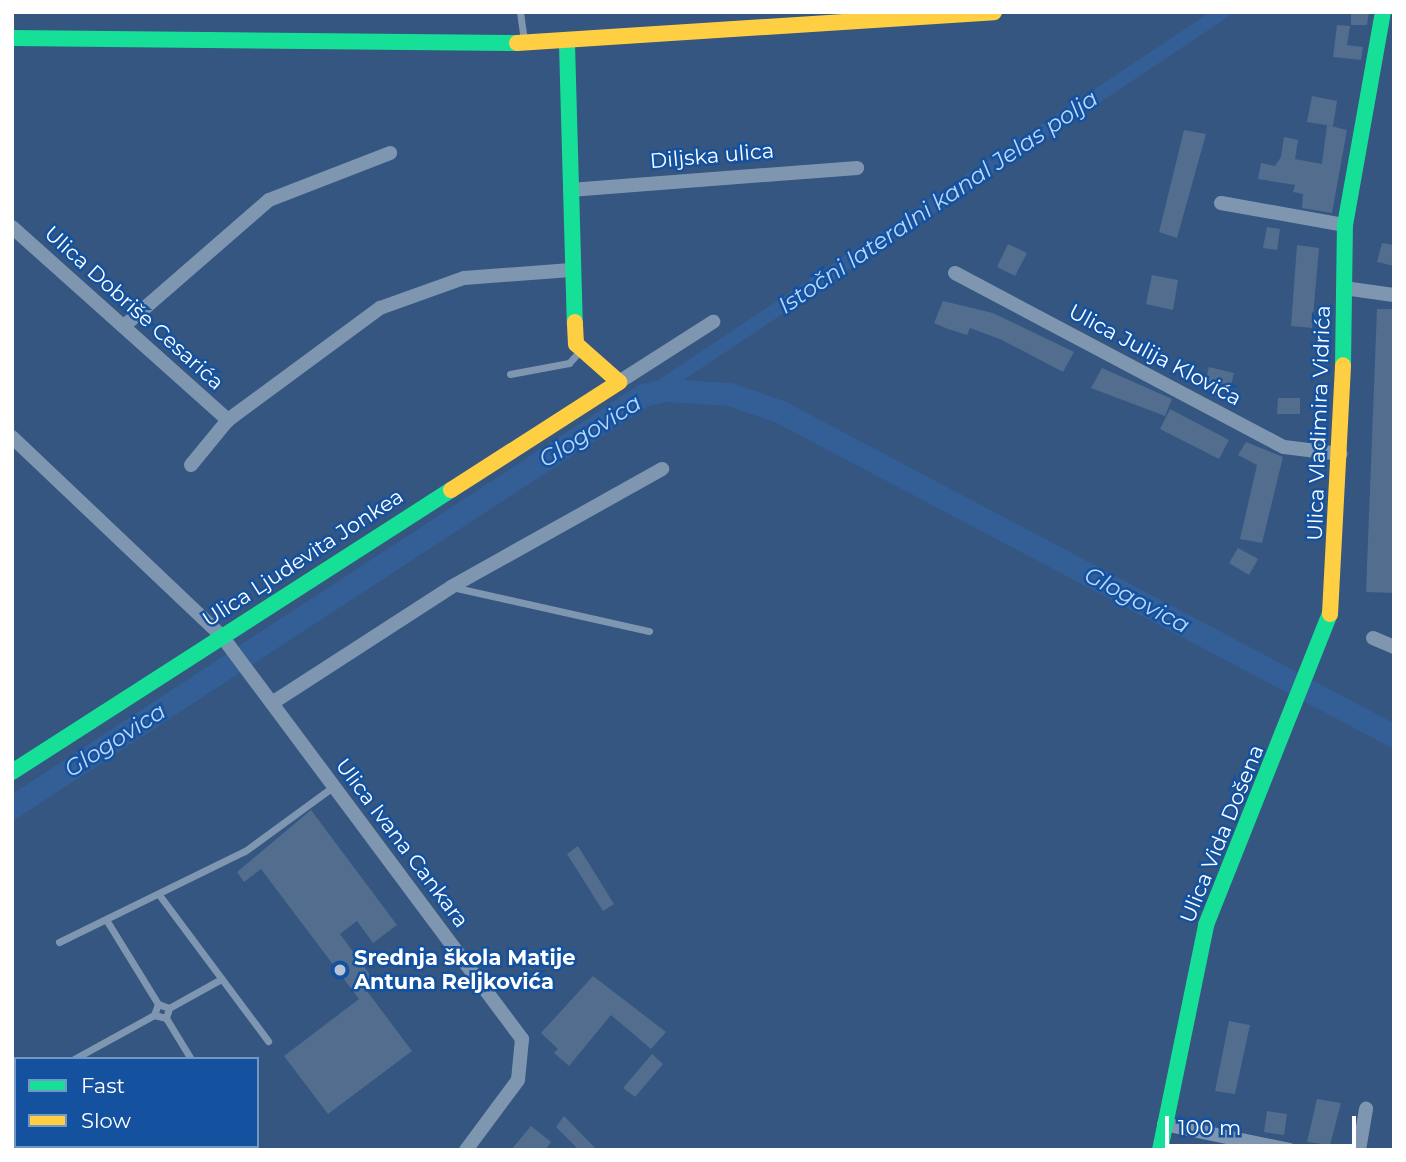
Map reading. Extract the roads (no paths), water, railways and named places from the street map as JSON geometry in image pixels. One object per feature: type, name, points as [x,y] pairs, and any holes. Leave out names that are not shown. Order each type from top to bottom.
[{"type":"street","points":[[12,38],[567,44],[763,32],[994,12]]},
{"type":"street","name":"Ulica Vladimira Vidrića","points":[[1329,622],[1341,454],[1345,225],[1383,12]]},
{"type":"street","points":[[567,44],[571,270],[579,352],[618,382]]},
{"type":"street","points":[[124,326],[269,200],[390,153]]},
{"type":"street","name":"Diljska ulica","points":[[570,190],[857,168]]},
{"type":"street","points":[[1221,203],[1345,225]]},
{"type":"street","name":"Ulica Dobriše Cesarića","points":[[12,227],[228,420]]},
{"type":"street","points":[[191,465],[228,420],[380,308],[464,278],[571,270]]},
{"type":"street","name":"Ulica Julija Klovića","points":[[955,273],[1284,447],[1341,454]]},
{"type":"street","points":[[1345,288],[1394,295]]},
{"type":"street","name":"Ulica Ljudevita Jonkea","points":[[12,772],[224,639],[713,322]]},
{"type":"street","name":"Ulica Ivana Cankara","points":[[12,437],[224,639],[522,1040],[517,1080],[466,1150]]},
{"type":"street","points":[[268,697],[451,587],[662,470]]},
{"type":"street","name":"Ulica Vida Došena","points":[[1160,1150],[1206,925],[1329,622]]},
{"type":"street","points":[[1373,638],[1394,647]]},
{"type":"street","points":[[1359,1150],[1366,1109]]},
{"type":"street","points":[[1164,1124],[1289,1150]]},
{"type":"lane","points":[[520,12],[524,42]]},
{"type":"lane","points":[[763,32],[765,12]]},
{"type":"lane","points":[[510,374],[569,363],[579,352]]},
{"type":"lane","points":[[451,587],[649,631]]},
{"type":"lane","points":[[59,942],[160,896],[245,851],[334,786]]},
{"type":"lane","points":[[160,896],[268,1041]]},
{"type":"lane","points":[[107,921],[158,1004],[169,1008]]},
{"type":"lane","points":[[166,1018],[169,1008],[221,979]]},
{"type":"lane","points":[[78,1057],[154,1015],[158,1004]]},
{"type":"lane","points":[[154,1015],[166,1018],[190,1057]]},
{"type":"waterway","name":"Istočni lateralni kanal Jelas polja","points":[[653,392],[1223,12]]},
{"type":"waterway","name":"Glogovica","points":[[12,807],[643,395],[665,390],[729,394],[779,411],[1394,736]]},
{"type":"place","name":"Srednja škola Matije Antuna Reljkovića","points":[[340,970]]}]
